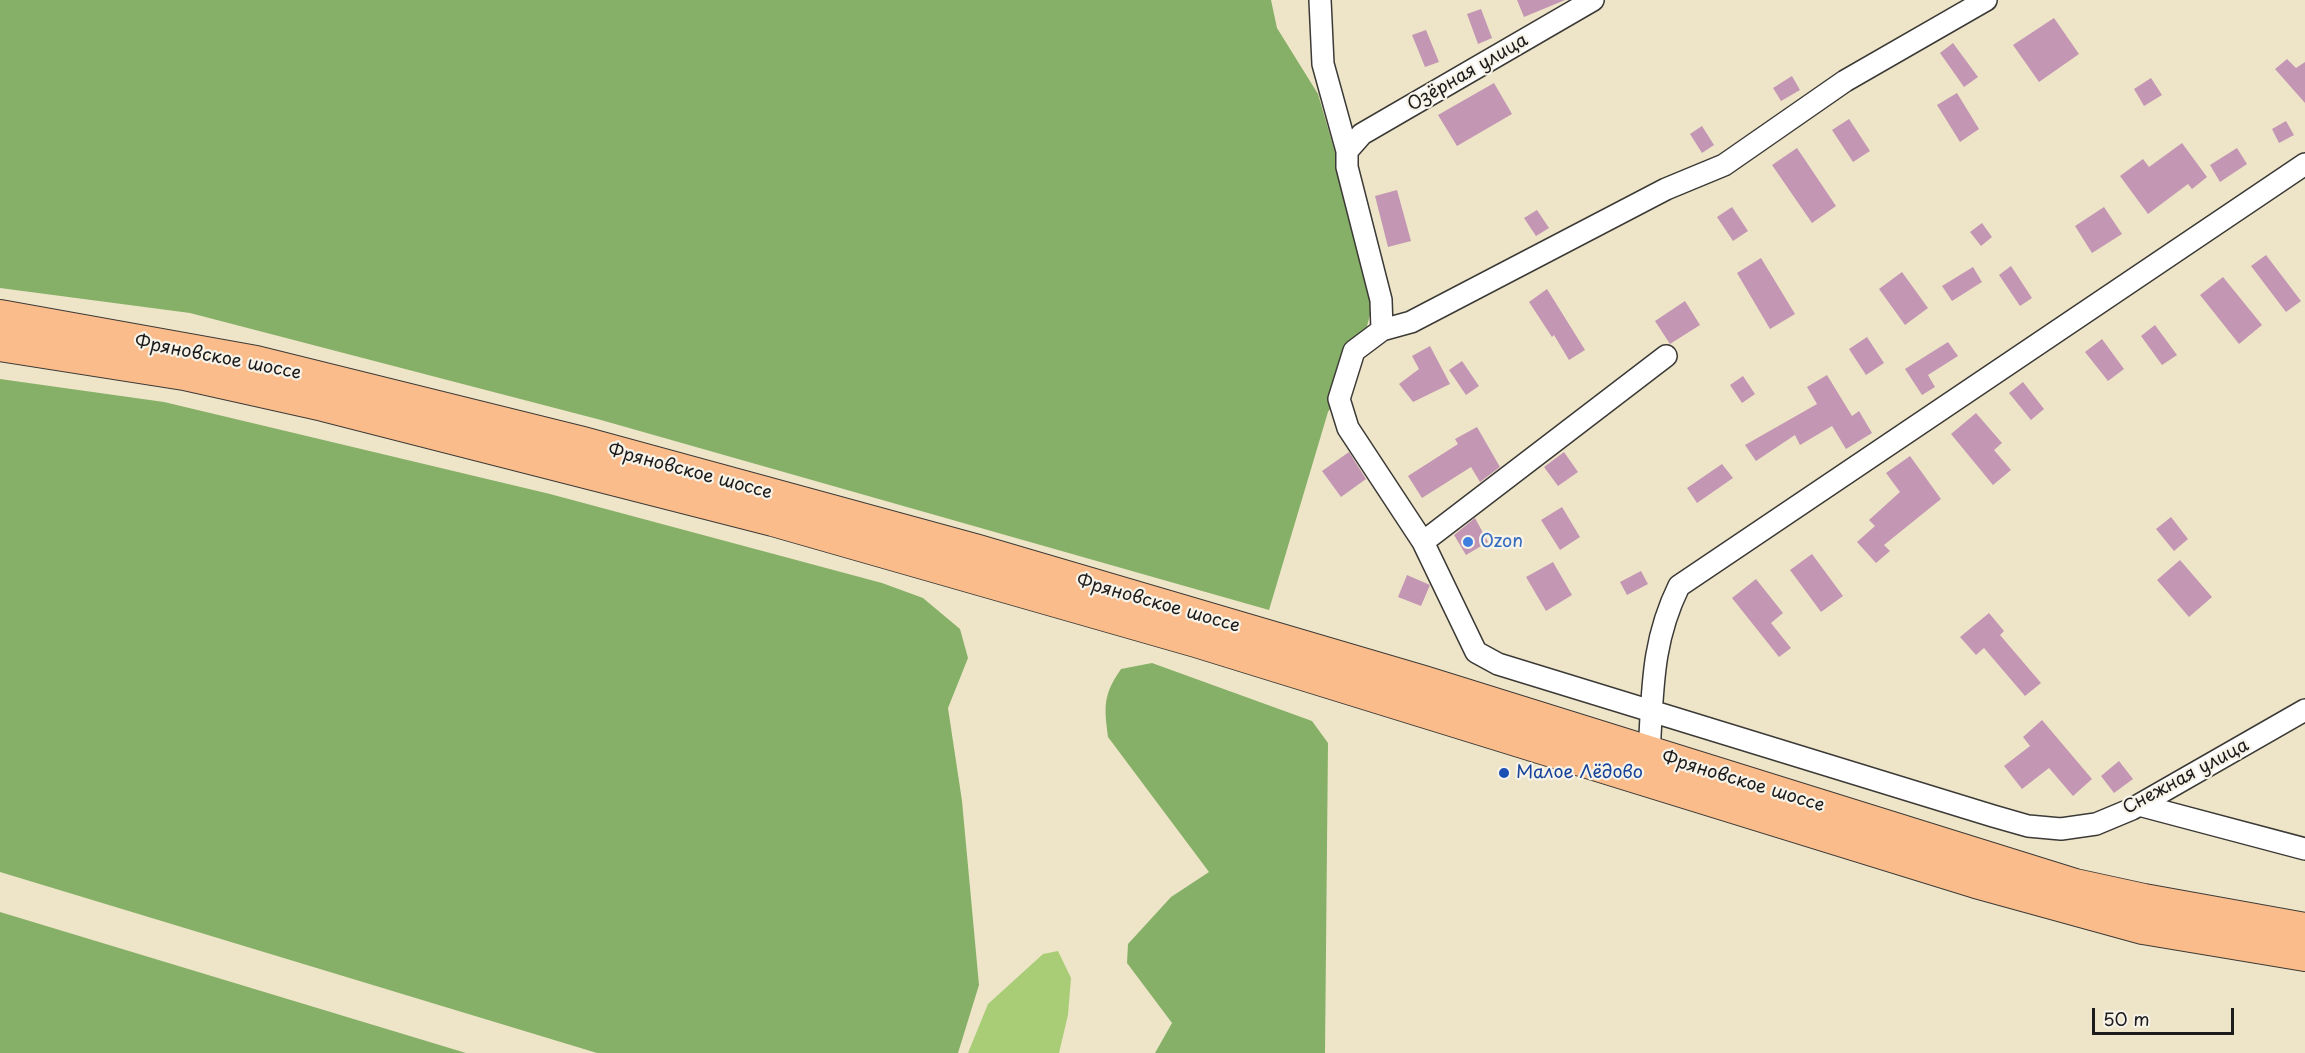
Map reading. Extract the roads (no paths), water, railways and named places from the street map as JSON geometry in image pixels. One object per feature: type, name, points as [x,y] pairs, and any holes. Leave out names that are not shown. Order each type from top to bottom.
[{"type":"main road","name":"Фряновское шоссе","points":[[0,316],[256,362],[579,442],[978,551],[1424,682],[2075,885],[2305,929]]},
{"type":"main road","name":"Фряновское шоссе","points":[[0,345],[184,374],[313,403],[761,517],[1173,634],[1986,885],[2143,928],[2305,955]]},
{"type":"street","points":[[1320,0],[1323,64],[1347,151],[1347,167],[1381,300],[1382,330],[1411,322],[1666,189],[1724,165],[1845,81],[1986,0]]},
{"type":"street","name":"Озёрная улица","points":[[1347,151],[1362,134],[1581,4]]},
{"type":"street","points":[[1649,753],[1657,643],[1664,616],[1679,586],[2305,164]]},
{"type":"street","name":"Снежная улица","points":[[1382,330],[1354,351],[1339,399],[1348,428],[1423,542],[1476,652],[1498,664],[1993,816],[2028,826],[2061,829],[2096,824],[2139,805],[2305,710]]},
{"type":"street","points":[[1423,542],[1666,356]]},
{"type":"street","points":[[2139,805],[2305,849]]},
{"type":"place","name":"Ozon","points":[[1468,542]]},
{"type":"place","name":"Малое Лёдово","points":[[1504,773]]}]
